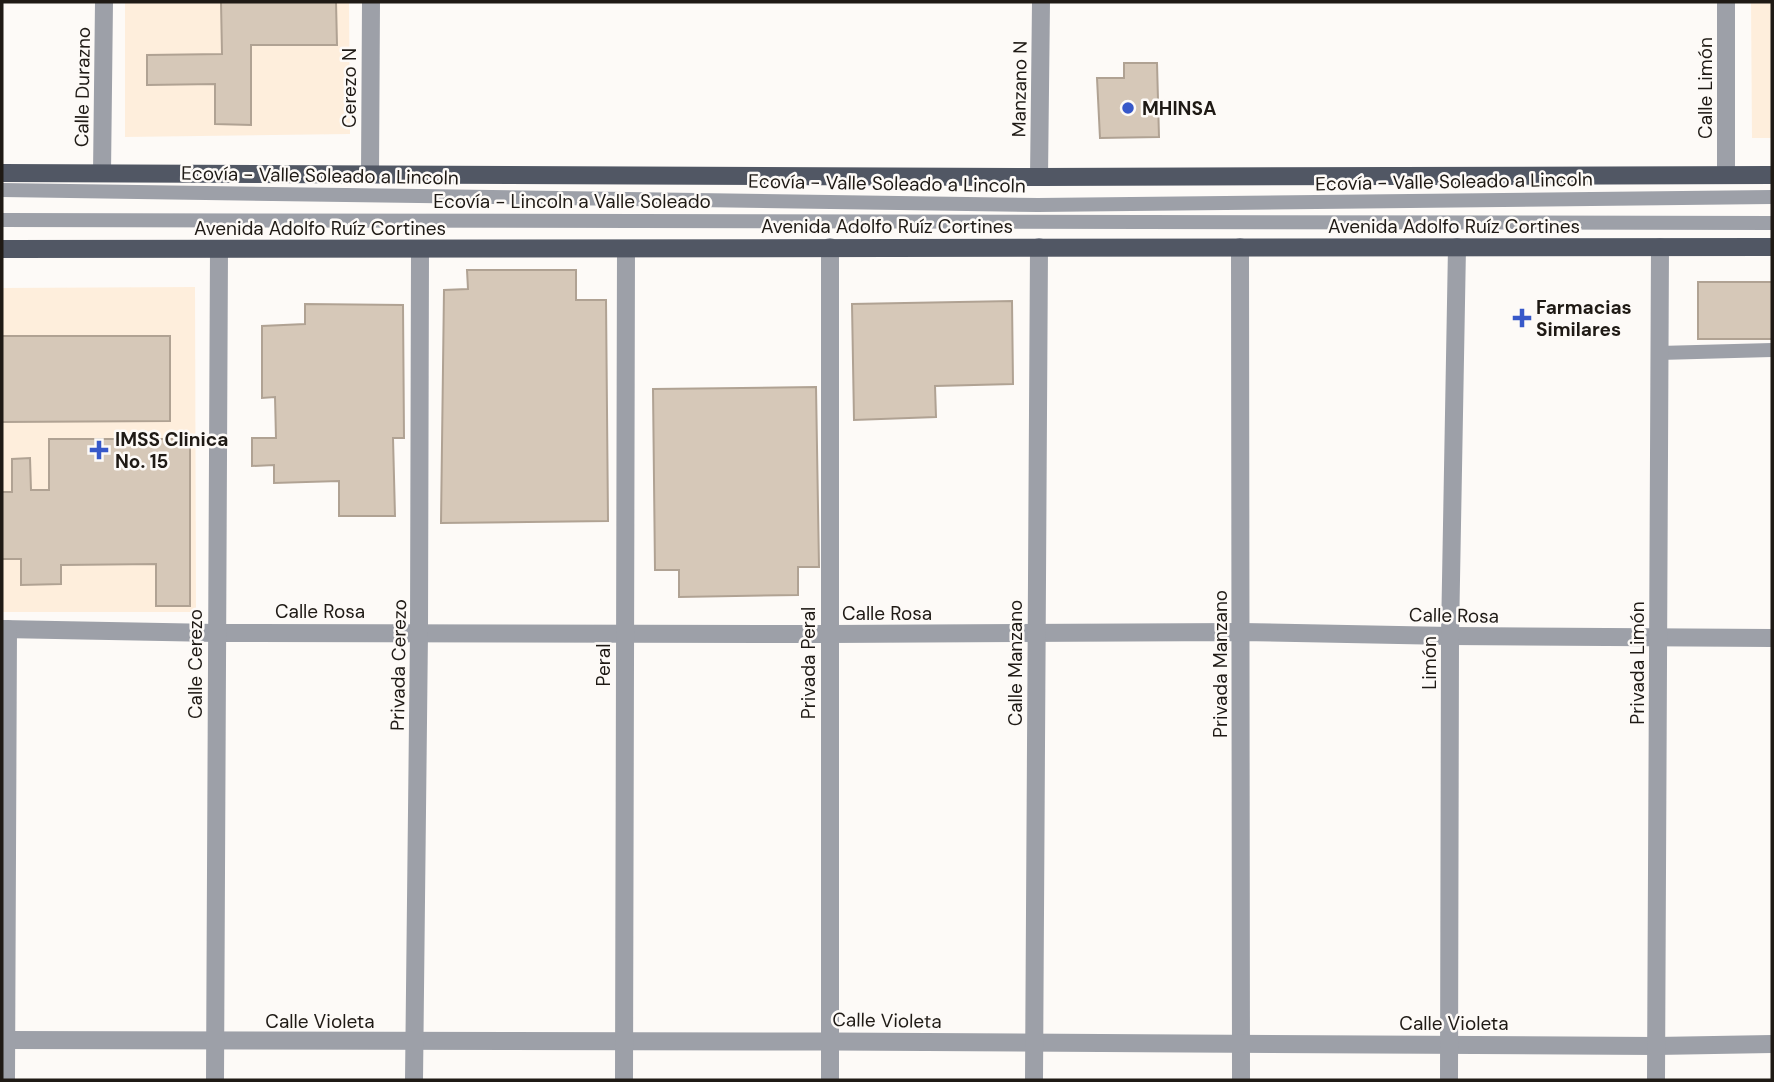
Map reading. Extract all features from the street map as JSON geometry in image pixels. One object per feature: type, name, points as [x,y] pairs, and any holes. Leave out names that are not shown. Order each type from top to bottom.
[{"type":"main road","points":[[2,173],[1039,177],[1772,175]]},
{"type":"main road","name":"Avenida Adolfo Ruíz Cortines","points":[[2,249],[1772,247]]},
{"type":"street","name":"Calle Durazno","points":[[102,173],[104,2]]},
{"type":"street","name":"Cerezo N","points":[[370,2],[370,174]]},
{"type":"street","name":"Manzano N","points":[[1039,177],[1041,2]]},
{"type":"street","name":"Calle Limón","points":[[1726,2],[1726,175]]},
{"type":"street","name":"Privada Peral","points":[[830,247],[830,1080]]},
{"type":"street","name":"Calle Manzano","points":[[1034,1080],[1039,247]]},
{"type":"street","name":"Privada Manzano","points":[[1240,247],[1241,1080]]},
{"type":"street","name":"Limón","points":[[1449,1080],[1450,636],[1457,247]]},
{"type":"street","name":"Privada Limón","points":[[1656,1080],[1660,247]]},
{"type":"street","name":"Calle Cerezo","points":[[215,1080],[219,249]]},
{"type":"street","name":"Peral","points":[[624,1080],[626,249]]},
{"type":"street","name":"Privada Cerezo","points":[[414,1080],[420,250]]},
{"type":"street","name":"Calle Rosa","points":[[5,629],[216,633],[624,634],[1241,632],[1772,638]]},
{"type":"street","points":[[5,629],[6,1080]]},
{"type":"street","name":"Calle Violeta","points":[[4,1040],[830,1040],[1656,1046],[1772,1044]]},
{"type":"lane","name":"Ecovía - Valle Soleado a Lincoln","points":[[2,190],[1038,205],[1772,197]]},
{"type":"lane","name":"Ecovía - Lincoln a Valle Soleado","points":[[2,220],[1772,223]]},
{"type":"lane","points":[[1660,353],[1772,350]]},
{"type":"shaded area","points":[[125,2],[349,2],[350,134],[125,137]]},
{"type":"shaded area","points":[[1751,2],[1772,2],[1772,138],[1752,138]]},
{"type":"shaded area","name":"IMSS Clinica No. 15","points":[[195,287],[196,612],[2,612],[2,288]]},
{"type":"building","points":[[221,2],[336,2],[337,45],[251,45],[251,125],[215,124],[215,84],[147,85],[147,55],[222,54]]},
{"type":"building","name":"MHINSA","points":[[1124,63],[1157,63],[1159,137],[1100,138],[1097,78],[1124,78]]},
{"type":"building","points":[[467,270],[576,270],[576,300],[606,300],[608,521],[441,523],[444,290],[468,289]]},
{"type":"building","points":[[1698,282],[1772,282],[1772,339],[1698,339]]},
{"type":"building","points":[[1012,301],[1013,384],[935,386],[936,417],[854,420],[852,304]]},
{"type":"building","points":[[305,304],[403,305],[404,438],[393,438],[395,516],[339,516],[339,481],[274,483],[274,465],[252,466],[252,438],[276,438],[275,397],[262,398],[262,326],[305,324]]},
{"type":"building","points":[[2,336],[170,336],[170,421],[2,422]]},
{"type":"building","points":[[816,387],[819,567],[798,567],[798,595],[679,597],[679,570],[655,570],[653,389]]},
{"type":"building","points":[[49,439],[190,439],[190,606],[156,606],[156,564],[61,565],[61,584],[21,585],[21,559],[2,559],[2,492],[12,492],[12,459],[30,458],[31,490],[49,490]]},
{"type":"place","name":"MHINSA","points":[[1128,108]]},
{"type":"place","name":"Farmacias Similares","points":[[1522,318]]},
{"type":"place","name":"IMSS Clinica No. 15","points":[[99,450]]}]
